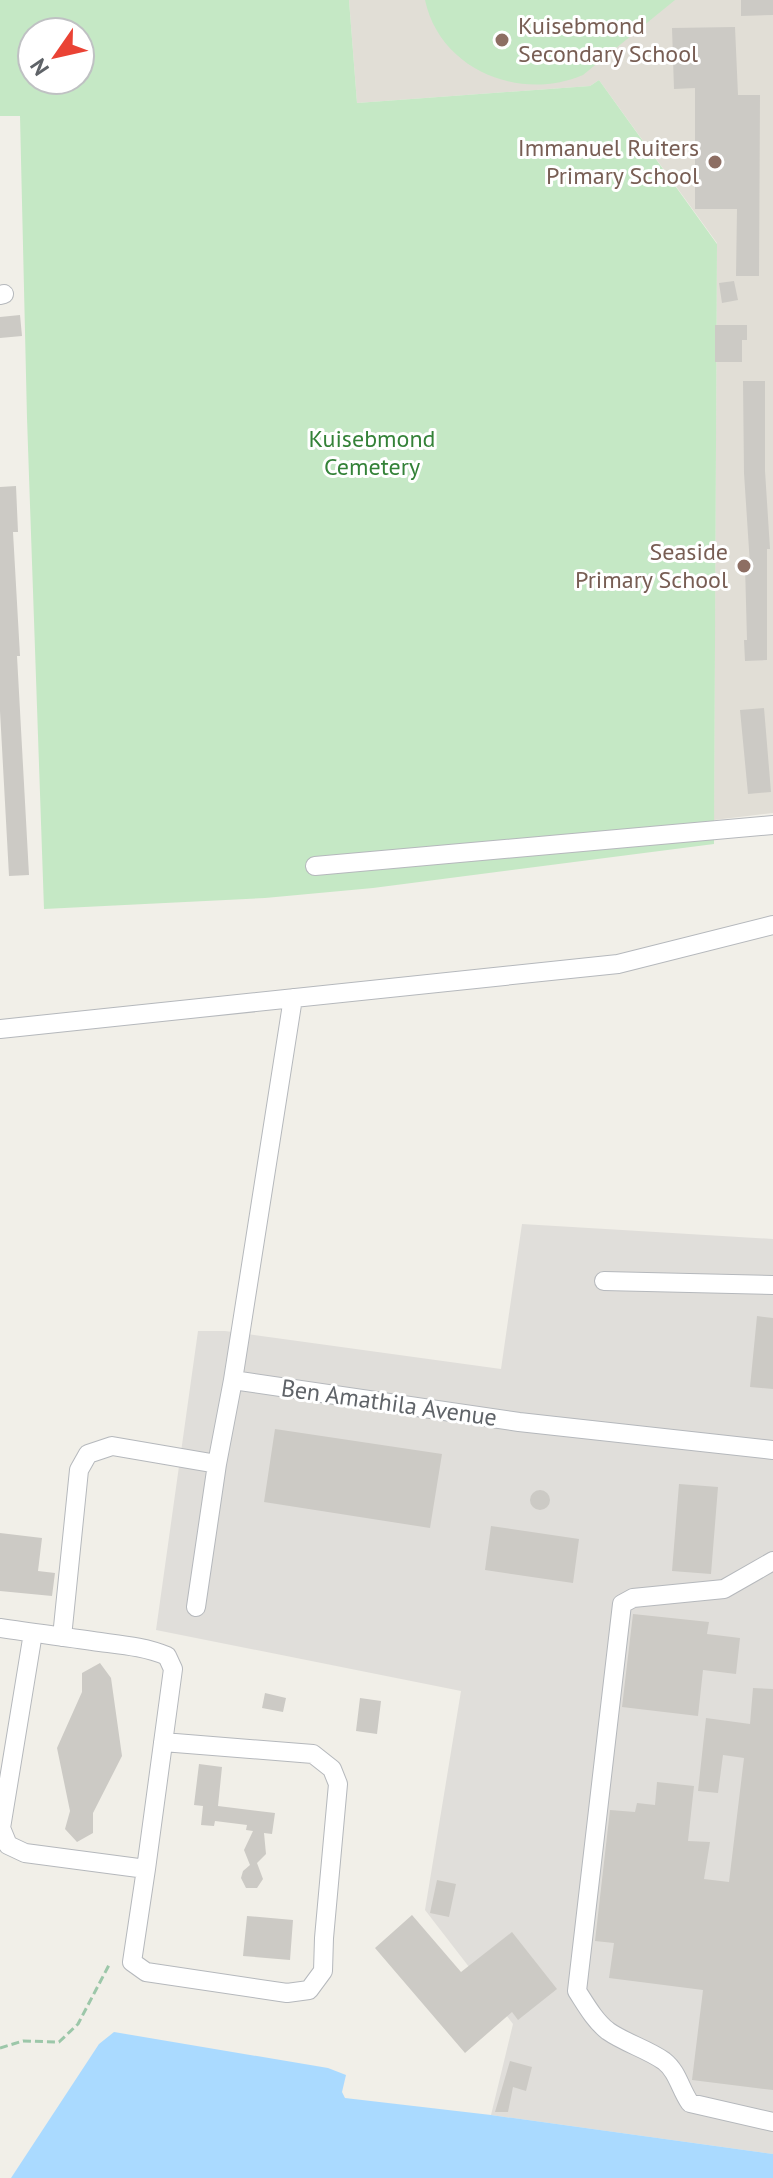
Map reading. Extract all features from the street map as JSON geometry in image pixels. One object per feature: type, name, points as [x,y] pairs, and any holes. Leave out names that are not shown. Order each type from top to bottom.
[{"type":"street","points":[[315,866],[773,825]]},
{"type":"street","points":[[0,1029],[618,964],[773,925]]},
{"type":"street","points":[[196,1607],[293,998]]},
{"type":"street","points":[[604,1281],[773,1285]]},
{"type":"street","name":"Ben Amathila Avenue","points":[[233,1380],[519,1422],[773,1450]]},
{"type":"street","points":[[62,1637],[79,1470],[88,1454],[112,1446],[217,1464]]},
{"type":"street","points":[[773,1561],[724,1589],[633,1598],[622,1604],[577,1991],[606,2030],[664,2062],[677,2075],[690,2103],[773,2122]]},
{"type":"street","points":[[0,1628],[152,1650],[167,1656],[173,1669],[132,1962],[146,1972],[287,1993],[309,1990],[323,1971],[338,1784],[332,1769],[313,1754],[163,1742]]},
{"type":"street","points":[[33,1633],[8,1740],[1,1828],[8,1845],[25,1853],[146,1869]]},
{"type":"path","points":[[0,2048],[23,2041],[59,2042],[78,2024],[109,1965]]},
{"type":"shaded area","points":[[349,0],[773,0],[773,813],[714,820],[717,243],[599,80],[590,86],[357,103]]},
{"type":"shaded area","points":[[522,1224],[773,1239],[773,2154],[491,2115],[513,2024],[425,1910],[461,1691],[156,1630],[198,1331],[225,1331],[501,1369]]},
{"type":"green space","name":"Kuisebmond Cemetery","points":[[0,0],[349,0],[357,103],[590,86],[599,80],[717,244],[714,844],[373,888],[265,898],[44,909],[20,116],[0,116]]},
{"type":"green space","points":[[425,0],[675,0],[583,75],[534,85],[509,82],[465,62],[447,45],[434,24]]},
{"type":"water","points":[[114,2032],[328,2068],[346,2075],[342,2092],[345,2098],[773,2154],[773,2178],[11,2178],[99,2044]]},
{"type":"building","points":[[741,0],[773,0],[773,15],[741,16]]},
{"type":"building","points":[[735,27],[738,95],[760,95],[759,276],[736,276],[737,209],[695,209],[695,88],[674,89],[672,28]]},
{"type":"building","points":[[734,281],[738,300],[722,303],[719,283]]},
{"type":"building","points":[[20,315],[22,336],[0,338],[0,317]]},
{"type":"building","points":[[715,325],[747,325],[747,340],[742,340],[742,362],[715,362]]},
{"type":"building","points":[[743,381],[765,381],[765,471],[770,549],[767,549],[767,660],[745,661],[745,565],[750,565],[744,473]]},
{"type":"building","points":[[16,486],[18,532],[13,532],[20,656],[17,656],[29,875],[9,876],[0,711],[0,487]]},
{"type":"building","points":[[764,708],[771,792],[748,794],[740,710]]},
{"type":"building","points":[[757,1316],[773,1318],[773,1389],[750,1387]]},
{"type":"building","points":[[275,1429],[442,1454],[430,1528],[264,1502]]},
{"type":"building","points":[[679,1484],[718,1487],[711,1574],[672,1571]]},
{"type":"building","points":[[540,1490],[547,1493],[550,1500],[547,1507],[540,1510],[533,1507],[530,1500],[533,1493]]},
{"type":"building","points":[[491,1526],[579,1539],[573,1583],[485,1570]]},
{"type":"building","points":[[0,1533],[42,1538],[38,1571],[55,1573],[52,1596],[0,1591]]},
{"type":"building","points":[[633,1614],[709,1622],[707,1634],[740,1638],[736,1674],[703,1670],[698,1716],[622,1707]]},
{"type":"building","points":[[100,1663],[111,1678],[122,1756],[93,1813],[93,1833],[77,1842],[65,1829],[70,1811],[57,1748],[82,1692],[82,1673]]},
{"type":"building","points":[[753,1688],[773,1689],[773,2090],[692,2080],[703,1990],[609,1978],[614,1943],[595,1941],[610,1810],[635,1812],[637,1803],[655,1805],[657,1782],[694,1786],[688,1841],[710,1842],[704,1879],[729,1882],[744,1758],[723,1755],[718,1793],[698,1791],[706,1718],[750,1724]]},
{"type":"building","points":[[265,1693],[286,1698],[283,1712],[262,1708]]},
{"type":"building","points":[[360,1698],[381,1701],[377,1734],[356,1731]]},
{"type":"building","points":[[199,1764],[222,1767],[218,1806],[275,1813],[272,1834],[264,1833],[266,1854],[257,1863],[263,1879],[257,1888],[246,1888],[241,1878],[250,1865],[244,1850],[253,1831],[246,1830],[247,1825],[215,1821],[214,1826],[201,1825],[203,1806],[194,1805]]},
{"type":"building","points":[[437,1880],[456,1884],[449,1917],[430,1913]]},
{"type":"building","points":[[412,1915],[461,1972],[512,1932],[557,1989],[518,2020],[512,2012],[465,2053],[375,1948]]},
{"type":"building","points":[[247,1916],[293,1920],[290,1960],[243,1956]]},
{"type":"building","points":[[510,2061],[532,2067],[526,2091],[513,2087],[508,2112],[495,2112]]},
{"type":"place","name":"Kuisebmond Secondary School","points":[[502,40]]},
{"type":"place","name":"Immanuel Ruiters Primary School","points":[[715,162]]},
{"type":"place","name":"Seaside Primary School","points":[[744,566]]}]
